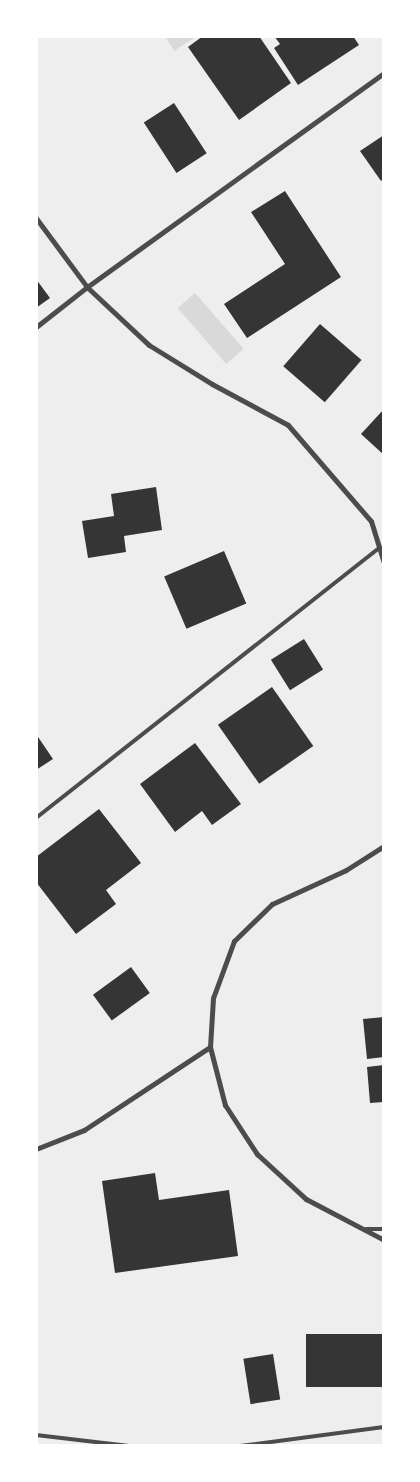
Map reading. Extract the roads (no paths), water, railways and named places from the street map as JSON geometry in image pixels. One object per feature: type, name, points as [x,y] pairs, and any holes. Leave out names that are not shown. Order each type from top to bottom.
[{"type":"street","points":[[36,327],[87,287],[384,73]]},
{"type":"street","points":[[36,218],[87,287],[149,345],[212,384],[288,425],[371,521],[384,563]]},
{"type":"street","points":[[384,846],[346,870],[272,904],[234,941],[213,998],[210,1047],[225,1106],[257,1154],[306,1199],[384,1240]]},
{"type":"street","points":[[36,1149],[84,1130],[210,1047]]},
{"type":"lane","points":[[36,818],[379,548]]},
{"type":"lane","points":[[366,1229],[384,1229]]},
{"type":"lane","points":[[240,1446],[384,1427]]},
{"type":"lane","points":[[36,1435],[129,1446]]}]
